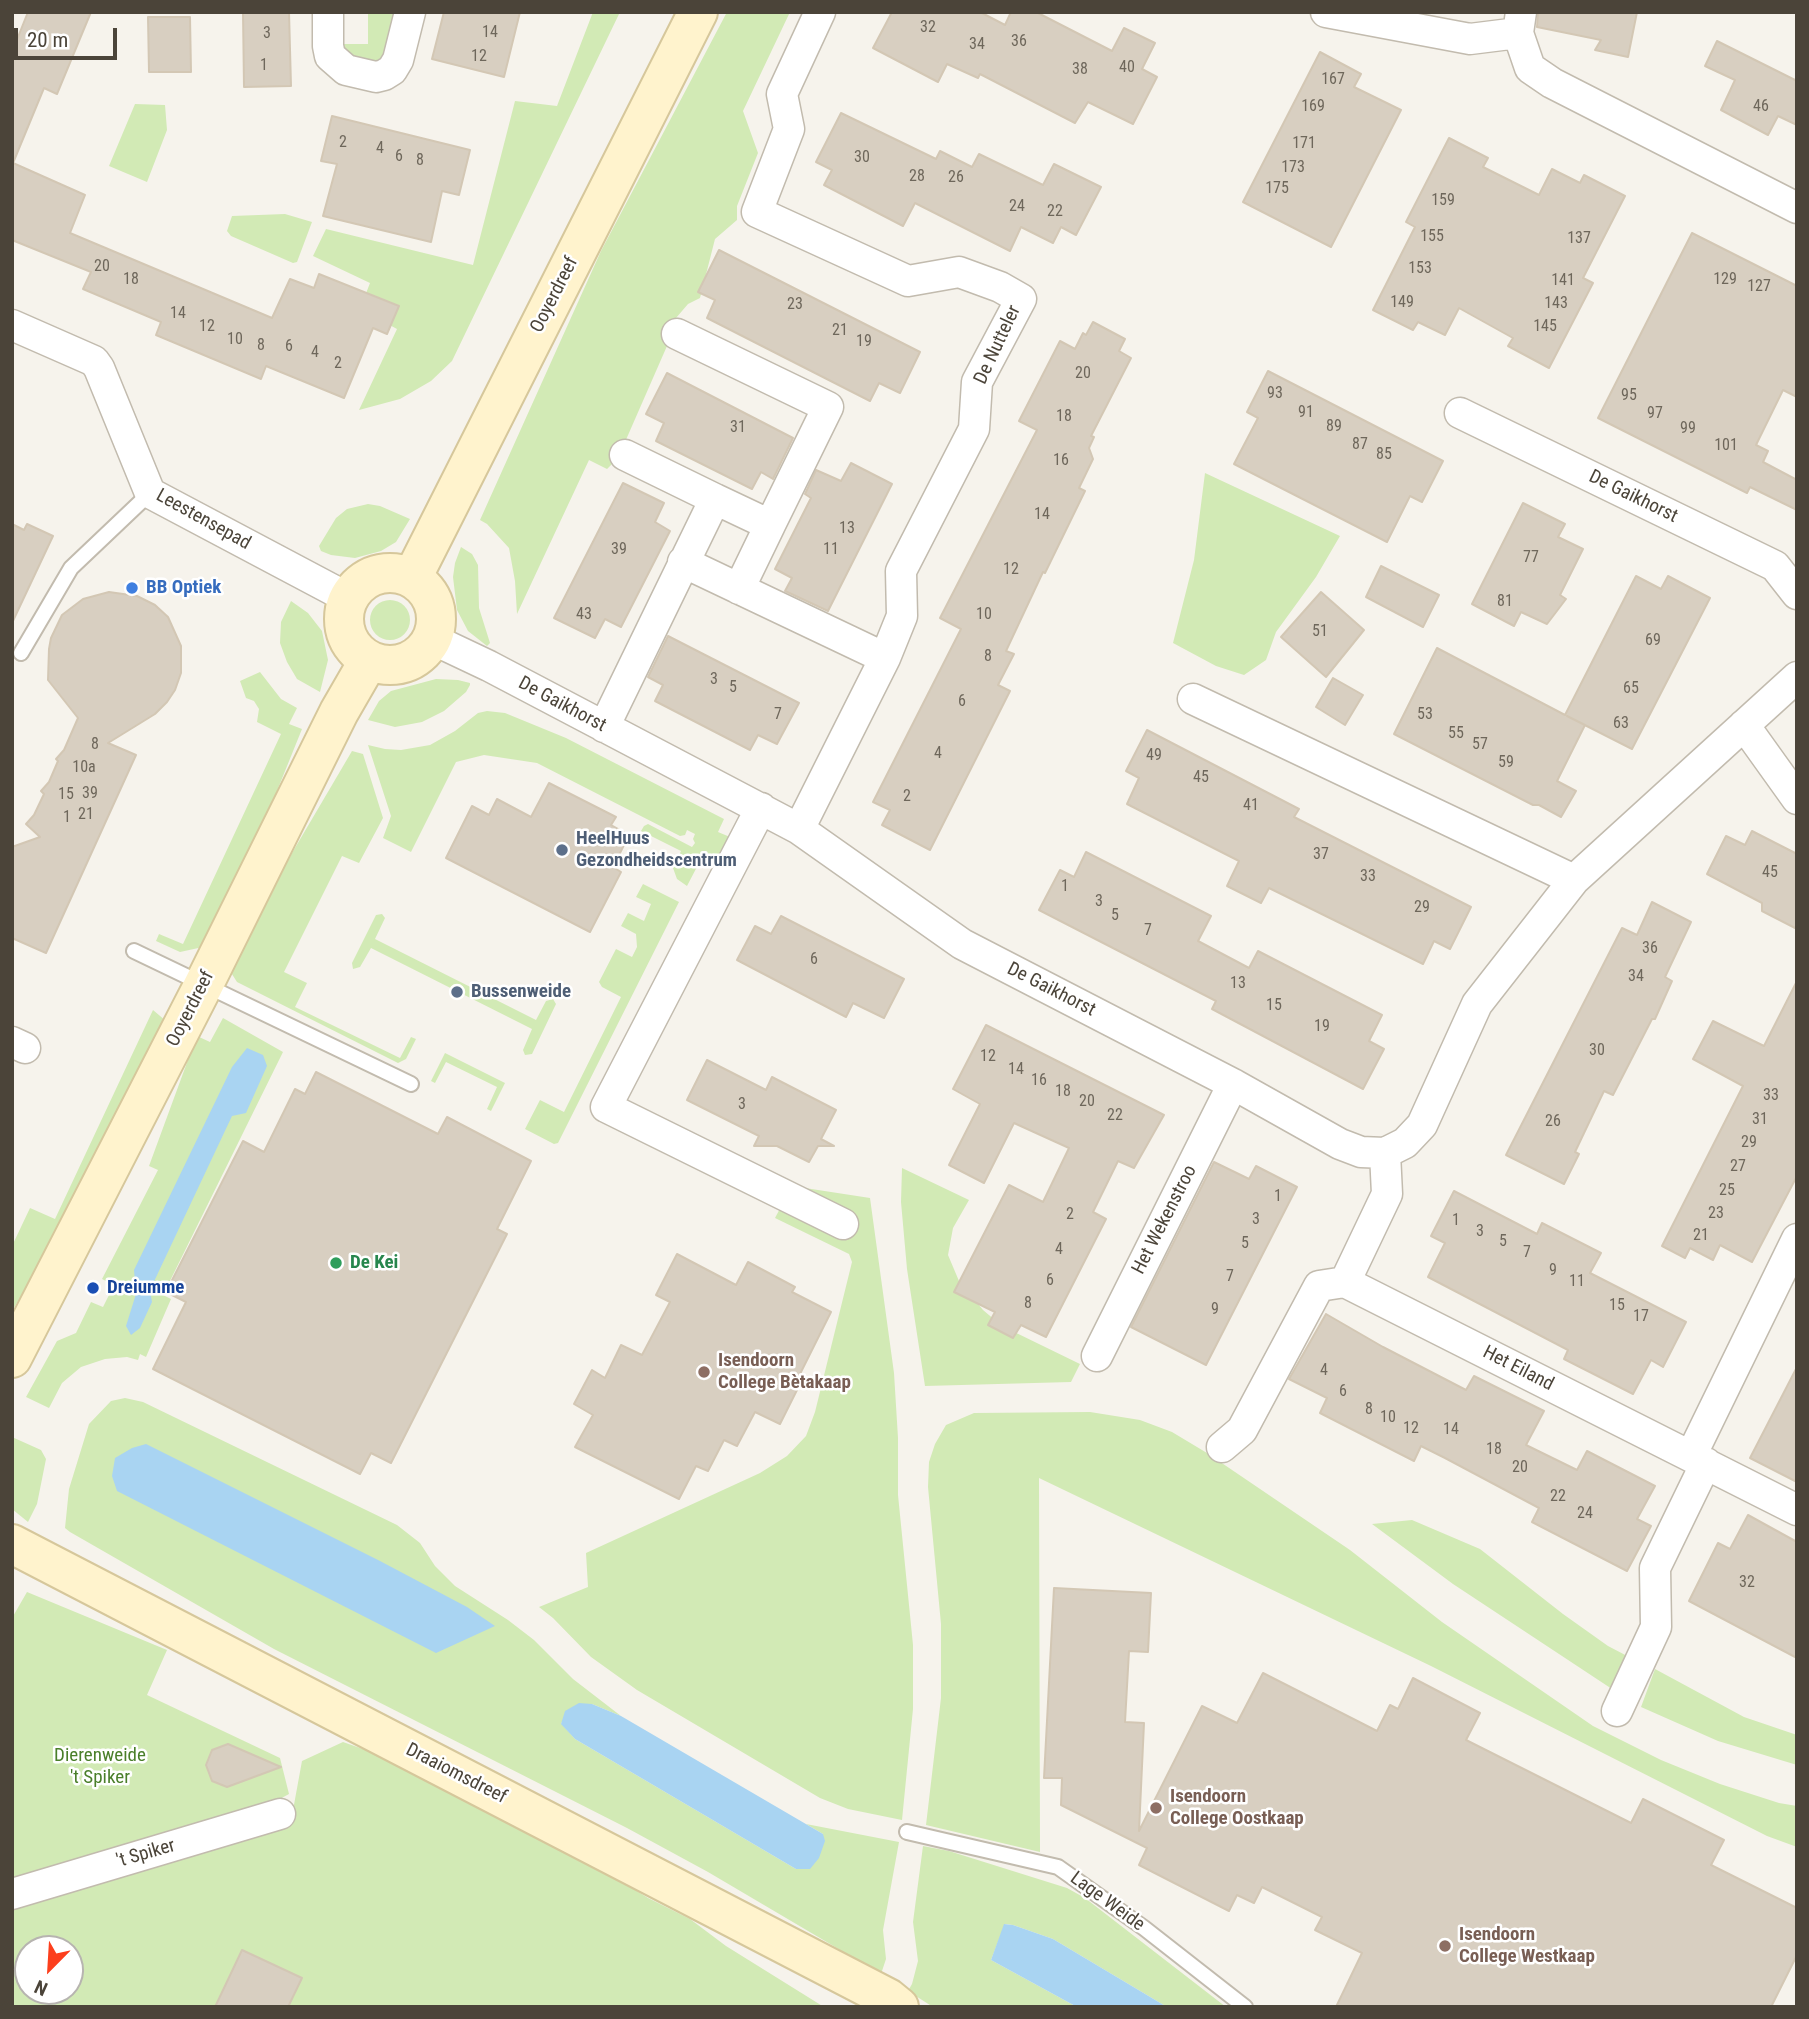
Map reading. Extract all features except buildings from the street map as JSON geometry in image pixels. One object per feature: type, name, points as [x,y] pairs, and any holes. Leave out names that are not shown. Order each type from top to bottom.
[{"type":"street","points":[[328,12],[330,56],[346,70],[376,77],[392,70],[398,60],[410,12]]},
{"type":"street","name":"Ooyerdreef","points":[[412,578],[698,12]]},
{"type":"street","name":"De Nutteler","points":[[799,829],[885,658],[902,616],[901,571],[974,429],[977,382],[1021,299],[1000,287],[958,272],[908,281],[757,212],[789,130],[782,94],[820,12]]},
{"type":"street","points":[[1326,12],[1470,38],[1519,22],[1530,68],[1552,83],[1797,208]]},
{"type":"street","name":"Leestensepad","points":[[12,325],[94,361],[150,493],[348,598]]},
{"type":"street","points":[[677,334],[828,407],[739,589]]},
{"type":"street","name":"De Gaikhorst","points":[[1460,413],[1775,566],[1797,594]]},
{"type":"street","points":[[625,456],[770,525]]},
{"type":"street","points":[[604,727],[715,499]]},
{"type":"street","points":[[683,562],[885,658]]},
{"type":"street","points":[[391,572],[412,578],[429,594],[434,604],[437,615],[432,639],[426,649],[405,663],[393,666],[369,660],[351,644],[346,633],[344,610],[348,598],[361,582],[371,577],[391,572]]},
{"type":"street","name":"De Gaikhorst","points":[[432,639],[489,666],[799,829],[962,944],[1233,1084],[1340,1144],[1361,1152],[1385,1153]]},
{"type":"street","name":"Ooyerdreef","points":[[12,1358],[204,984],[335,719],[369,660]]},
{"type":"street","points":[[1222,1447],[1242,1430],[1320,1286],[1345,1282],[1387,1194],[1385,1153],[1405,1143],[1422,1125],[1477,1004],[1574,880],[1797,677]]},
{"type":"street","points":[[1193,699],[1574,880]]},
{"type":"street","points":[[1744,724],[1797,799]]},
{"type":"street","points":[[761,808],[607,1107],[843,1224]]},
{"type":"street","name":"Het Wekenstroo","points":[[1097,1356],[1233,1084]]},
{"type":"street","points":[[1617,1711],[1656,1627],[1655,1568],[1699,1459],[1797,1239]]},
{"type":"street","name":"Het Eiland","points":[[1345,1282],[1797,1510]]},
{"type":"street","name":"Draaiomsdreef","points":[[12,1544],[888,1998],[899,2007]]},
{"type":"street","name":"'t Spiker","points":[[12,1894],[280,1814]]},
{"type":"lane","points":[[21,653],[71,568],[150,493]]},
{"type":"lane","points":[[134,951],[411,1084]]},
{"type":"lane","name":"Lage Weide","points":[[907,1832],[1058,1867],[1144,1928],[1245,2007]]},
{"type":"green space","points":[[368,12],[397,14],[385,56],[376,63],[347,58],[342,44],[368,44]]},
{"type":"green space","points":[[593,12],[620,12],[452,361],[431,381],[400,399],[359,410],[397,329],[360,309],[370,283],[313,256],[326,229],[473,265],[515,101],[557,106]]},
{"type":"green space","points":[[727,12],[790,12],[743,111],[758,153],[737,206],[737,220],[715,239],[700,298],[688,304],[670,325],[667,346],[618,458],[607,469],[589,460],[517,614],[509,548],[480,520],[601,251]]},
{"type":"green space","points":[[135,104],[165,105],[167,130],[147,182],[109,166]]},
{"type":"green space","points":[[285,214],[312,222],[297,262],[293,263],[231,236],[227,231],[232,216]]},
{"type":"green space","points":[[1205,473],[1340,536],[1316,577],[1276,632],[1266,660],[1244,675],[1216,666],[1173,643],[1194,560]]},
{"type":"green space","points":[[368,504],[380,506],[410,519],[396,542],[381,551],[355,558],[321,551],[319,546],[336,518],[347,509]]},
{"type":"green space","points":[[461,547],[472,554],[478,565],[479,608],[490,643],[487,646],[468,631],[457,610],[453,577]]},
{"type":"green space","points":[[390,600],[404,606],[410,620],[404,634],[390,640],[376,634],[370,620],[376,606]]},
{"type":"green space","points":[[291,601],[308,613],[322,631],[328,660],[320,692],[297,679],[280,643],[281,622]]},
{"type":"green space","points":[[260,672],[281,699],[297,708],[289,724],[302,729],[262,828],[203,947],[180,952],[156,941],[159,934],[183,944],[281,734],[257,722],[259,709],[254,701],[246,698],[240,681]]},
{"type":"green space","points":[[436,679],[458,680],[470,685],[466,692],[444,711],[422,722],[395,727],[368,720],[379,701],[391,691]]},
{"type":"green space","points":[[478,713],[505,713],[566,738],[724,819],[718,832],[730,837],[719,859],[699,863],[687,886],[677,879],[673,868],[681,851],[641,831],[648,824],[692,847],[695,834],[687,830],[685,835],[680,836],[537,763],[484,755],[456,762],[411,852],[383,838],[391,816],[368,745],[401,750],[430,745],[455,731]]},
{"type":"green space","points":[[352,751],[363,754],[383,818],[359,863],[342,856],[284,972],[307,983],[295,1007],[400,1058],[411,1037],[416,1039],[406,1059],[398,1063],[237,982],[230,971],[292,853]]},
{"type":"green space","points":[[643,884],[679,902],[558,1143],[554,1144],[525,1129],[540,1100],[564,1112],[621,997],[602,987],[599,982],[616,949],[632,957],[637,947],[636,934],[621,926],[628,913],[644,921],[651,904],[636,897]]},
{"type":"green space","points":[[382,914],[385,918],[375,939],[536,1020],[546,1001],[553,999],[556,1004],[532,1054],[525,1055],[523,1050],[532,1029],[371,948],[360,967],[353,969],[352,963],[376,915]]},
{"type":"green space","points":[[153,1010],[166,1021],[41,1263],[12,1311],[12,1246],[30,1208],[55,1219]]},
{"type":"green space","points":[[223,1018],[283,1052],[163,1295],[171,1299],[146,1357],[140,1354],[138,1360],[127,1357],[105,1359],[81,1367],[62,1383],[49,1408],[26,1397],[57,1341],[76,1333],[91,1302],[103,1307],[114,1285],[102,1279],[158,1170],[149,1166],[197,1036],[210,1042]]},
{"type":"green space","points":[[445,1053],[505,1083],[491,1111],[487,1109],[497,1087],[446,1062],[435,1083],[431,1081]]},
{"type":"green space","points":[[902,1168],[969,1200],[953,1228],[948,1255],[959,1281],[983,1310],[1002,1326],[1080,1364],[1071,1382],[925,1386],[907,1269],[901,1202]]},
{"type":"green space","points":[[792,1186],[870,1198],[894,1373],[898,1495],[913,1645],[913,1709],[902,1820],[848,1809],[820,1798],[637,1690],[591,1657],[539,1607],[588,1587],[586,1553],[760,1473],[787,1456],[806,1436],[815,1412],[852,1262],[849,1254],[775,1218]]},
{"type":"green space","points":[[125,1398],[143,1402],[397,1525],[420,1543],[435,1566],[455,1586],[534,1640],[573,1679],[621,1716],[592,1704],[561,1723],[575,1739],[796,1869],[823,1834],[806,1824],[899,1842],[883,1930],[886,1959],[881,1974],[708,1872],[627,1828],[274,1649],[70,1532],[65,1528],[69,1489],[89,1424],[111,1401]]},
{"type":"green space","points":[[1090,1412],[1140,1420],[1172,1432],[1207,1453],[1350,1550],[1442,1622],[1593,1726],[1661,1760],[1720,1784],[1797,1806],[1797,1847],[1767,1836],[1431,1666],[1039,1478],[1040,1852],[926,1825],[941,1698],[941,1624],[928,1487],[929,1462],[935,1444],[946,1425],[974,1413]]},
{"type":"green space","points":[[12,1437],[41,1450],[46,1459],[37,1504],[28,1522],[12,1509]]},
{"type":"green space","points":[[1412,1520],[1480,1549],[1563,1614],[1608,1646],[1631,1658],[1615,1691],[1453,1584],[1372,1524]]},
{"type":"green space","name":"Dierenweide 't Spiker","points":[[27,1592],[167,1650],[147,1695],[280,1758],[289,1794],[256,1812],[12,1881],[12,1618]]},
{"type":"green space","points":[[1655,1669],[1744,1717],[1797,1735],[1797,1765],[1718,1741],[1641,1707]]},
{"type":"green space","points":[[343,1742],[417,1768],[553,1839],[648,1898],[690,1919],[726,1946],[824,2007],[12,2007],[12,1907],[48,1899],[291,1821],[302,1761]]},
{"type":"green space","points":[[923,1846],[949,1851],[1067,1888],[1085,1898],[1226,2007],[1167,2007],[1053,1939],[1005,1924],[991,1960],[1077,2007],[933,2007],[908,1991],[918,1961],[913,1922]]},
{"type":"water","points":[[247,1048],[263,1055],[267,1066],[246,1113],[232,1116],[150,1290],[152,1302],[140,1328],[131,1335],[126,1326],[136,1294],[134,1270],[232,1067]]},
{"type":"water","points":[[146,1444],[380,1561],[467,1607],[495,1626],[436,1653],[117,1491],[112,1476],[115,1458],[132,1448]]},
{"type":"water","points":[[579,1703],[592,1704],[621,1716],[823,1834],[825,1841],[819,1858],[810,1869],[796,1869],[575,1739],[561,1724],[565,1711]]},
{"type":"water","points":[[1004,1924],[1053,1939],[1167,2007],[1077,2007],[991,1960]]},
{"type":"place","name":"BB Optiek","points":[[132,588]]},
{"type":"place","name":"HeelHuus Gezondheidscentrum","points":[[562,850]]},
{"type":"place","name":"Bussenweide","points":[[457,992]]},
{"type":"place","name":"De Kei","points":[[336,1263]]},
{"type":"place","name":"Dreiumme","points":[[93,1288]]},
{"type":"place","name":"Isendoorn College Bètakaap","points":[[704,1372]]},
{"type":"place","name":"Isendoorn College Oostkaap","points":[[1156,1808]]},
{"type":"place","name":"Isendoorn College Westkaap","points":[[1445,1946]]}]
